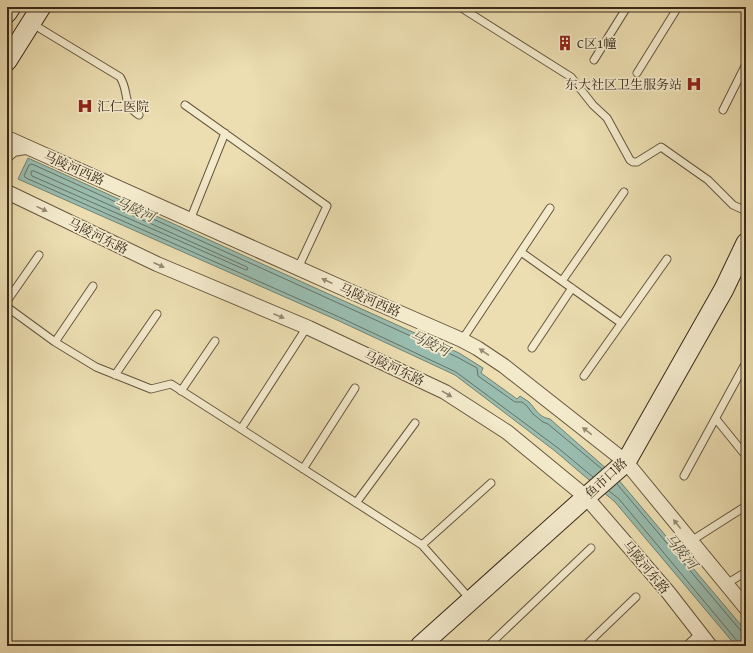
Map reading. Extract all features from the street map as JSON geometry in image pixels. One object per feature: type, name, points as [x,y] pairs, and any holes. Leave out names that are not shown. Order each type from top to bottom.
[{"type":"street","points":[[7,13],[11,7]]},
{"type":"street","points":[[7,61],[36,15]]},
{"type":"street","name":"马陵河西路","points":[[7,138],[477,348],[504,366],[621,468],[691,541],[746,608]]},
{"type":"street","points":[[7,154],[13,149],[25,147]]},
{"type":"street","points":[[7,181],[13,195]]},
{"type":"street","name":"马陵河东路","points":[[13,195],[157,264],[307,327],[445,392],[507,432],[591,493],[710,646]]},
{"type":"street","name":"鱼市口路","points":[[420,646],[621,468],[724,289],[746,243]]},
{"type":"lane","points":[[460,7],[571,77],[593,105],[607,118],[630,160],[637,162],[661,147],[708,180],[733,205],[746,211]]},
{"type":"lane","points":[[594,60],[627,7]]},
{"type":"lane","points":[[637,73],[678,7]]},
{"type":"lane","points":[[36,15],[120,77],[124,84],[129,108],[139,115]]},
{"type":"lane","points":[[723,110],[746,64]]},
{"type":"lane","points":[[185,105],[327,206],[298,268]]},
{"type":"lane","points":[[190,220],[225,133]]},
{"type":"lane","points":[[562,281],[624,192]]},
{"type":"lane","points":[[462,340],[550,208]]},
{"type":"lane","points":[[521,252],[621,323]]},
{"type":"lane","points":[[7,301],[38,255]]},
{"type":"lane","points":[[584,376],[667,259]]},
{"type":"lane","points":[[55,342],[93,286]]},
{"type":"lane","points":[[532,348],[572,288]]},
{"type":"lane","points":[[7,307],[55,342],[96,367],[152,389],[171,384],[422,545],[471,600]]},
{"type":"lane","points":[[115,374],[157,314]]},
{"type":"lane","points":[[241,429],[307,327]]},
{"type":"lane","points":[[182,391],[215,341]]},
{"type":"lane","points":[[684,476],[744,366]]},
{"type":"lane","points":[[303,469],[355,388]]},
{"type":"lane","points":[[716,419],[746,456]]},
{"type":"lane","points":[[356,503],[415,423]]},
{"type":"lane","points":[[422,545],[491,483]]},
{"type":"lane","points":[[691,541],[746,506]]},
{"type":"lane","points":[[488,646],[592,548]]},
{"type":"lane","points":[[726,584],[746,572]]},
{"type":"lane","points":[[585,646],[636,598]]},
{"type":"lane","points":[[686,646],[700,633]]},
{"type":"water","name":"马陵河","points":[[28,158],[459,353],[483,368],[481,373],[517,399],[520,396],[529,402],[540,415],[550,419],[617,478],[746,631],[746,646],[736,646],[615,502],[555,451],[455,375],[337,320],[18,179]]},
{"type":"place","name":"C区1幢","points":[[565,43]]},
{"type":"place","name":"东大社区卫生服务站","points":[[694,84]]},
{"type":"place","name":"汇仁医院","points":[[85,106]]}]
